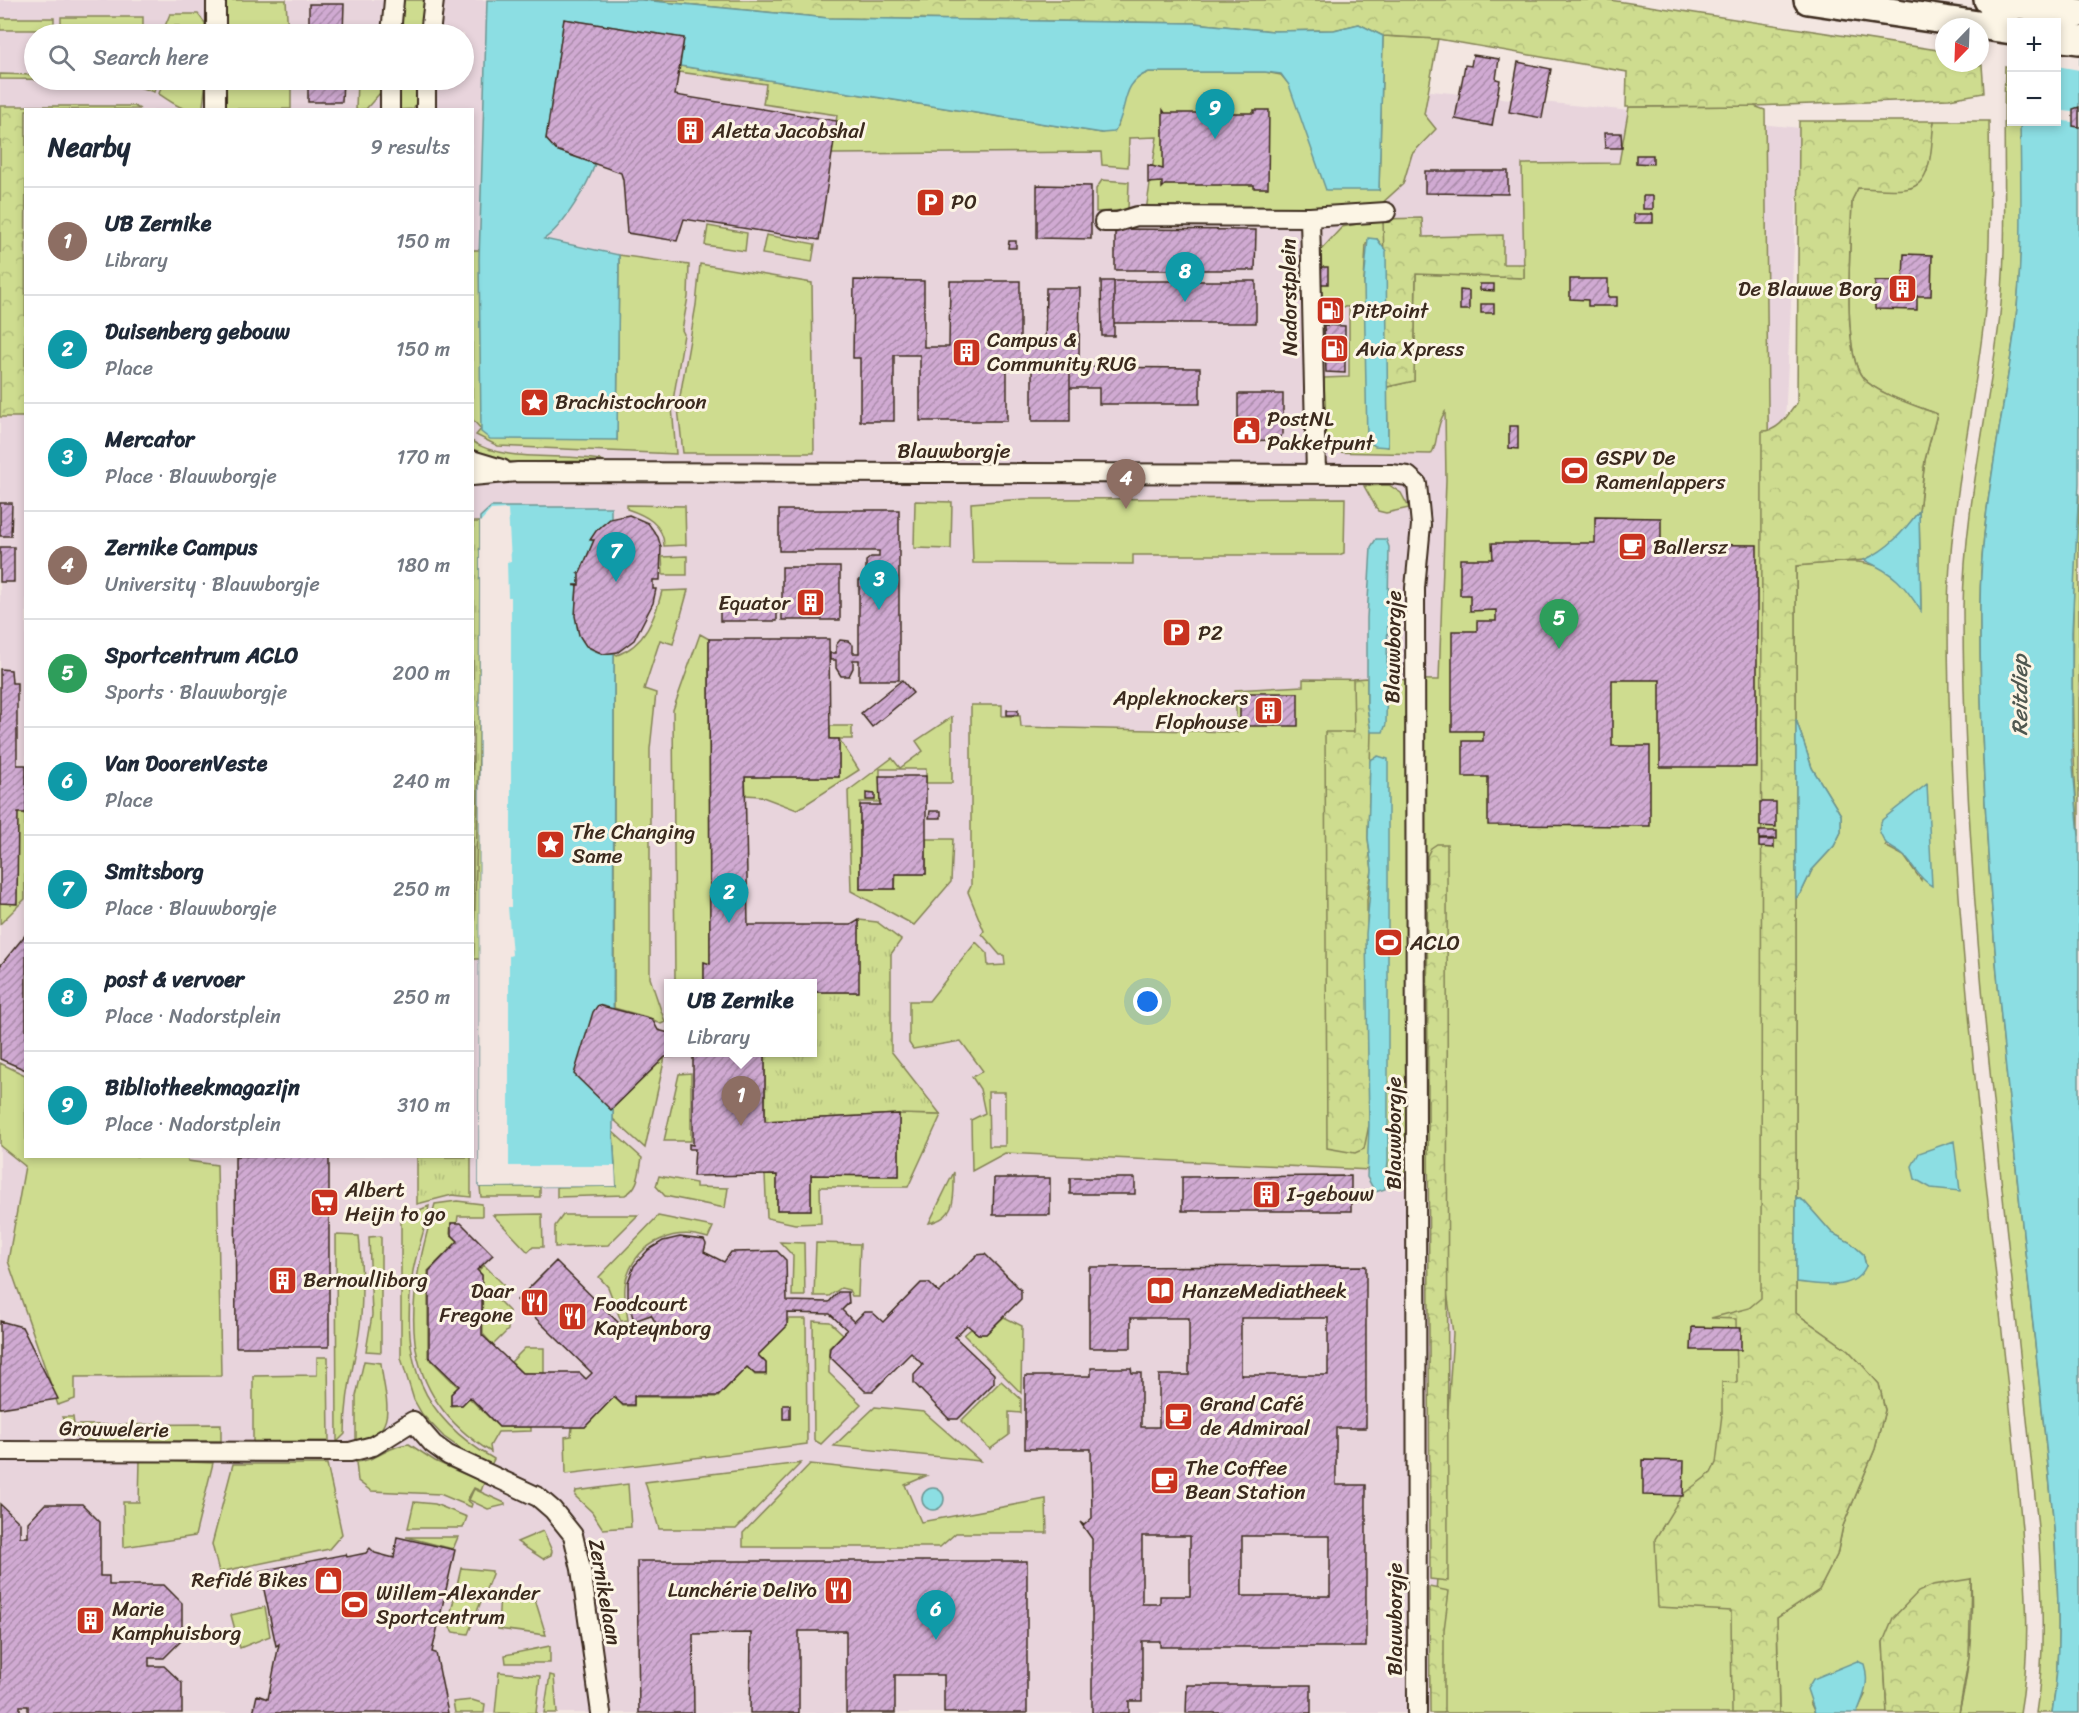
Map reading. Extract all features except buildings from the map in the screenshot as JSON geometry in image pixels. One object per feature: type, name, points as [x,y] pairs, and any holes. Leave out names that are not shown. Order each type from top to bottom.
[{"type":"highway","points":[[1808,0],[2007,29]]},
{"type":"highway","points":[[1988,0],[2079,13]]},
{"type":"highway","points":[[2061,38],[2079,40]]},
{"type":"street","points":[[216,0],[216,24]]},
{"type":"street","points":[[392,24],[394,0]]},
{"type":"street","points":[[431,24],[434,0]]},
{"type":"street","points":[[216,90],[216,108]]},
{"type":"street","points":[[390,90],[390,108]]},
{"type":"street","points":[[426,90],[426,108]]},
{"type":"street","points":[[1310,217],[1386,212]]},
{"type":"street","name":"Nadorstplein","points":[[1104,222],[1117,222],[1137,216],[1310,217],[1316,474]]},
{"type":"street","name":"Blauwborgje","points":[[474,460],[518,472]]},
{"type":"street","name":"Blauwborgje","points":[[474,476],[518,472],[1316,474],[1408,476],[1417,484],[1420,497],[1420,551],[1415,588],[1418,1713]]},
{"type":"street","name":"Grouwelerie","points":[[0,1451],[226,1454],[359,1451],[413,1421]]},
{"type":"street","name":"Zernikelaan","points":[[413,1421],[433,1444],[448,1455],[543,1501],[573,1535],[581,1569],[602,1713]]},
{"type":"shaded area","points":[[0,0],[526,0],[1800,128],[1761,890],[1745,1713],[0,1713]]},
{"type":"green space","points":[[222,0],[286,0],[287,24],[222,24]]},
{"type":"green space","points":[[399,0],[427,0],[425,24],[398,24]]},
{"type":"green space","points":[[642,0],[1610,0],[1935,50],[1935,72],[1982,72],[1984,93],[1949,99],[1754,106],[1626,107],[1627,72],[1438,39],[1383,36],[1359,24],[1334,30],[1273,31],[1194,23],[828,18]]},
{"type":"green space","points":[[170,14],[198,14],[205,23],[205,24],[166,24]]},
{"type":"green space","points":[[61,17],[143,17],[143,24],[61,24]]},
{"type":"green space","points":[[0,18],[54,18],[54,24],[24,24],[24,30],[0,30]]},
{"type":"green space","points":[[1383,36],[1438,39],[1424,114],[1436,129],[1412,154],[1403,184],[1380,205],[1314,209],[1146,211],[1157,137],[1129,138],[1128,167],[1102,165],[1101,152],[832,154],[837,115],[763,104],[766,84],[679,72],[680,66],[1102,133],[1118,126],[1123,102],[1130,87],[1134,81],[1149,72],[1265,72],[1281,75],[1379,190]]},
{"type":"green space","points":[[2005,66],[2007,66],[2007,126],[2022,126],[2021,250],[2015,327],[1988,502],[1981,573],[1982,723],[1995,953],[2054,1527],[2058,1643],[2052,1713],[2036,1713],[2042,1644],[2038,1528],[1979,954],[1965,724],[1964,573],[1967,537],[2002,292],[2005,227]]},
{"type":"green space","points":[[0,74],[24,75],[24,79],[0,79]]},
{"type":"green space","points":[[160,90],[205,90],[203,106],[200,108],[184,108],[159,94]]},
{"type":"green space","points":[[223,90],[291,90],[291,108],[225,108]]},
{"type":"green space","points":[[357,90],[381,90],[367,108],[356,108]]},
{"type":"green space","points":[[396,90],[419,90],[414,108],[395,108]]},
{"type":"green space","points":[[0,106],[134,106],[138,108],[24,108],[24,417],[0,417]]},
{"type":"green space","name":"ACLO","points":[[1754,106],[1765,110],[1777,1291],[1735,1713],[1435,1713],[1434,1624],[1453,1333],[1441,1251],[1436,1173],[1005,1153],[972,1171],[971,1120],[985,1113],[980,1089],[972,1077],[983,1071],[961,1041],[913,1049],[909,1043],[909,1001],[929,1001],[976,942],[987,953],[988,966],[1005,965],[1004,955],[1000,955],[982,934],[984,931],[968,892],[971,886],[971,705],[1002,705],[1002,716],[1020,716],[1021,727],[1237,732],[1235,690],[1303,686],[1303,679],[1439,680],[1446,480],[1445,412],[1439,424],[1431,454],[1326,452],[1324,378],[1349,377],[1349,307],[1321,306],[1320,251],[1342,227],[1383,219],[1386,251],[1377,239],[1366,244],[1364,283],[1382,445],[1388,447],[1387,387],[1414,381],[1416,274],[1524,278],[1522,164],[1619,163],[1629,107]],"holes":[[[988,1092],[1005,1092],[1005,1146],[989,1146]]]},
{"type":"green space","points":[[1799,121],[1934,121],[1930,159],[1923,178],[1918,184],[1898,190],[1858,188],[1852,200],[1849,294],[1852,345],[1856,365],[1863,378],[1887,394],[1937,414],[1925,460],[1919,511],[1902,534],[1882,552],[1864,560],[1796,566],[1796,1313],[1848,1350],[1865,1368],[1879,1384],[1885,1410],[1875,1449],[1843,1526],[1837,1555],[1819,1590],[1777,1618],[1779,1713],[1732,1713],[1731,1611],[1658,1607],[1655,1539],[1682,1495],[1711,1473],[1716,1463],[1722,1414],[1722,1382],[1737,1383],[1736,1319],[1711,1318],[1749,1308],[1761,1298],[1762,431],[1778,426],[1797,403]]},
{"type":"green space","points":[[1934,121],[1989,121],[1990,220],[1984,320],[1952,536],[1949,572],[1950,724],[1955,840],[1974,1070],[2022,1529],[2027,1621],[2026,1667],[2020,1713],[1959,1713],[1970,1646],[1971,1579],[1883,1642],[1887,1713],[1856,1713],[1865,1695],[1810,1702],[1815,1713],[1779,1713],[1777,1618],[1819,1590],[1837,1555],[1843,1526],[1875,1449],[1885,1410],[1879,1384],[1848,1350],[1796,1313],[1796,1282],[1836,1285],[1866,1266],[1863,1254],[1851,1243],[1832,1233],[1804,1201],[1796,1197],[1796,898],[1801,893],[1812,870],[1834,846],[1841,832],[1841,815],[1812,768],[1796,719],[1796,566],[1850,562],[1876,566],[1899,579],[1921,609],[1919,511],[1925,460],[1937,414],[1887,394],[1863,378],[1856,365],[1852,345],[1849,266],[1852,200],[1858,188],[1911,188],[1927,171]],"holes":[[[1927,785],[1921,880],[1904,856],[1885,846]]]},
{"type":"green space","points":[[1102,180],[1129,182],[1128,210],[1096,212],[1096,189]]},
{"type":"green space","points":[[1422,218],[1423,237],[1503,235],[1503,264],[1524,264],[1524,278],[1416,274],[1414,381],[1387,387],[1383,219]]},
{"type":"green space","points":[[708,226],[747,233],[745,251],[705,245]]},
{"type":"green space","points":[[766,235],[815,244],[812,262],[762,254]]},
{"type":"green space","points":[[474,250],[480,250],[617,440],[619,255],[689,265],[688,297],[682,330],[684,334],[672,407],[676,454],[498,446],[476,435],[481,429],[474,421]]},
{"type":"green space","points":[[700,264],[812,283],[814,453],[683,453],[678,408],[696,305]]},
{"type":"green space","points":[[474,442],[501,453],[605,461],[514,462],[501,461],[474,451]]},
{"type":"green space","points":[[1389,485],[1401,493],[1409,508],[1386,513],[1378,511],[1364,486]]},
{"type":"green space","points":[[2079,495],[2079,836],[2072,665]]},
{"type":"green space","points":[[1345,498],[1344,553],[1339,555],[1133,555],[1133,564],[973,563],[971,503],[1025,499]]},
{"type":"green space","points":[[915,501],[952,502],[951,549],[914,548]]},
{"type":"green space","points":[[627,505],[685,506],[686,545],[664,546],[657,526],[640,514],[627,509]]},
{"type":"green space","points":[[474,522],[480,522],[479,753],[474,941]]},
{"type":"green space","points":[[687,556],[687,575],[663,575],[662,557]]},
{"type":"green space","points":[[688,590],[673,644],[660,640],[644,689],[656,693],[650,749],[650,978],[664,1019],[661,1024],[650,1018],[614,1008],[614,653],[617,655],[627,650],[642,637],[656,611],[662,591]]},
{"type":"green space","points":[[700,634],[709,639],[710,964],[704,962],[704,979],[675,979],[673,710]]},
{"type":"green space","points":[[1367,678],[1367,706],[1371,732],[1368,838],[1372,870],[1367,900],[1369,1125],[1364,1149],[1355,1153],[1327,1148],[1325,732],[1354,732],[1353,679]]},
{"type":"green space","points":[[952,717],[952,783],[926,783],[926,769],[880,769],[880,802],[860,802],[860,889],[895,889],[896,874],[926,874],[926,839],[953,839],[951,882],[914,925],[851,891],[848,791],[892,758],[900,768],[923,751],[916,741]]},
{"type":"green space","points":[[830,726],[852,726],[852,739],[830,739]]},
{"type":"green space","points":[[839,739],[859,770],[797,810],[760,796],[746,795],[745,777],[839,777]]},
{"type":"green space","points":[[474,757],[479,757],[480,959],[474,959]]},
{"type":"green space","points":[[17,812],[24,812],[24,900],[0,924],[0,903],[16,903]]},
{"type":"green space","points":[[1437,844],[1447,844],[1448,1581],[1430,1579],[1427,856],[1431,848]]},
{"type":"green space","points":[[859,920],[877,922],[901,940],[891,954],[891,1051],[941,1115],[898,1114],[765,1121],[765,1057],[817,1057],[817,992],[858,992]]},
{"type":"green space","points":[[665,1057],[645,1148],[613,1119],[613,1108]]},
{"type":"green space","points":[[0,1063],[24,1075],[24,1158],[187,1158],[188,1161],[217,1165],[221,1376],[75,1377],[75,1399],[58,1405],[8,1261],[25,1166],[0,1146]]},
{"type":"green space","points":[[691,1073],[691,1141],[664,1141],[679,1074]]},
{"type":"green space","points":[[899,1114],[941,1115],[908,1187],[820,1187],[821,1223],[795,1224],[767,1218],[765,1175],[777,1175],[777,1210],[811,1210],[811,1175],[899,1176]]},
{"type":"green space","points":[[613,1132],[642,1158],[638,1180],[630,1192],[625,1195],[557,1197],[557,1187],[616,1186]]},
{"type":"green space","points":[[417,1158],[471,1158],[471,1197],[452,1195],[417,1204]]},
{"type":"green space","points":[[954,1172],[952,1205],[945,1216],[929,1223]]},
{"type":"green space","points":[[659,1176],[696,1183],[696,1187],[728,1188],[725,1208],[665,1196],[656,1186]]},
{"type":"green space","points":[[480,1187],[540,1187],[540,1197],[481,1197]]},
{"type":"green space","points":[[457,1201],[482,1204],[482,1216],[458,1216],[457,1223],[451,1223],[450,1234],[458,1241],[428,1271],[428,1357],[458,1387],[451,1394],[451,1406],[462,1405],[469,1398],[499,1427],[531,1427],[531,1431],[498,1432],[490,1446],[491,1452],[459,1428],[436,1401],[422,1373],[415,1342],[414,1309],[418,1276],[435,1204]]},
{"type":"green space","points":[[429,1206],[412,1277],[409,1307],[414,1360],[421,1383],[433,1405],[448,1425],[469,1443],[494,1459],[491,1465],[473,1457],[444,1437],[422,1414],[414,1400],[401,1358],[401,1216],[417,1216],[417,1211]]},
{"type":"green space","points":[[542,1214],[543,1247],[533,1247],[528,1252],[493,1215]]},
{"type":"green space","points":[[563,1215],[638,1215],[608,1245],[555,1247],[555,1226]]},
{"type":"green space","points":[[658,1216],[713,1227],[708,1238],[684,1234],[672,1236],[650,1245],[641,1253],[626,1279],[625,1297],[628,1320],[621,1321],[608,1287],[599,1277]]},
{"type":"green space","points":[[336,1235],[359,1236],[362,1284],[361,1321],[348,1394],[345,1434],[337,1442]]},
{"type":"green space","points":[[381,1236],[381,1352],[366,1351],[372,1315],[369,1237]]},
{"type":"green space","points":[[780,1242],[804,1243],[805,1296],[792,1296],[793,1256]]},
{"type":"green space","points":[[816,1243],[860,1244],[858,1296],[852,1296],[849,1290],[841,1288],[829,1296],[814,1296]]},
{"type":"green space","points":[[484,1265],[503,1284],[504,1293],[498,1300],[509,1311],[508,1330],[493,1345],[483,1334],[482,1275],[478,1271]]},
{"type":"green space","points":[[1004,1317],[1022,1326],[1021,1393],[964,1335],[971,1329],[978,1334],[986,1334]]},
{"type":"green space","points":[[788,1319],[806,1319],[807,1444],[566,1474],[565,1437],[571,1436],[572,1427],[585,1427],[614,1397],[623,1406],[634,1406],[634,1397],[718,1397],[747,1367],[755,1375],[766,1375],[766,1363],[758,1355],[787,1326]]},
{"type":"green space","points":[[813,1321],[830,1322],[843,1334],[829,1348],[829,1373],[861,1404],[821,1444],[814,1440]]},
{"type":"green space","points":[[525,1348],[544,1348],[544,1373],[522,1373],[511,1362]]},
{"type":"green space","points":[[317,1357],[328,1357],[329,1441],[253,1442],[253,1376],[317,1375]]},
{"type":"green space","points":[[364,1361],[381,1363],[387,1411],[380,1430],[371,1437],[356,1441],[356,1396]]},
{"type":"green space","points":[[1001,1381],[1021,1399],[1021,1413],[1009,1412],[1009,1435],[990,1449],[961,1421]]},
{"type":"green space","points":[[875,1407],[924,1412],[980,1461],[834,1446]]},
{"type":"green space","points":[[62,1417],[73,1417],[74,1425],[221,1424],[221,1441],[84,1441],[72,1435]]},
{"type":"green space","points":[[409,1444],[435,1461],[484,1483],[481,1491],[474,1488],[467,1500],[472,1504],[471,1507],[440,1494],[371,1491],[358,1481],[356,1462]]},
{"type":"green space","points":[[140,1460],[213,1463],[195,1536],[124,1547],[123,1502],[139,1502]]},
{"type":"green space","points":[[801,1463],[736,1529],[659,1529],[645,1482]]},
{"type":"green space","points":[[233,1464],[327,1464],[342,1534],[329,1549],[219,1572],[212,1544]]},
{"type":"green space","points":[[810,1464],[926,1476],[905,1485],[921,1522],[1046,1499],[1047,1533],[956,1533],[940,1547],[743,1547],[743,1533]]},
{"type":"green space","points":[[628,1484],[631,1527],[603,1529],[592,1512],[575,1496],[576,1491]]},
{"type":"green space","points":[[474,1489],[505,1505],[488,1509],[469,1500]]},
{"type":"green space","points":[[414,1502],[435,1504],[467,1517],[463,1528],[408,1528]]},
{"type":"green space","points":[[543,1531],[552,1551],[551,1555],[543,1559],[517,1542]]},
{"type":"green space","points":[[406,1537],[458,1537],[453,1549]]},
{"type":"green space","points":[[461,1568],[492,1571],[468,1634],[453,1632],[448,1625]]},
{"type":"green space","points":[[1971,1579],[1969,1656],[1959,1713],[1887,1713],[1883,1642],[1893,1618],[1918,1592],[1933,1585]]},
{"type":"green space","points":[[1429,1587],[1449,1591],[1444,1630],[1444,1713],[1430,1713]]},
{"type":"green space","points":[[504,1590],[534,1596],[546,1635],[498,1629],[500,1592]]},
{"type":"green space","points":[[265,1607],[270,1636],[240,1648],[231,1615]]},
{"type":"green space","points":[[550,1646],[550,1663],[506,1663],[505,1655]]},
{"type":"green space","points":[[499,1672],[540,1676],[536,1713],[495,1713]]},
{"type":"green space","points":[[550,1675],[554,1676],[557,1713],[544,1713]]},
{"type":"green space","points":[[472,1700],[485,1704],[484,1713],[455,1713],[453,1702]]},
{"type":"water","points":[[487,0],[642,0],[828,18],[1194,23],[1273,31],[1334,30],[1359,24],[1383,36],[1379,190],[1326,190],[1289,85],[1281,74],[1149,72],[1133,83],[1114,132],[1102,133],[680,66],[684,38],[564,19],[546,139],[556,150],[595,164],[574,205],[559,225],[544,239],[619,255],[617,440],[490,439],[481,432],[479,259]]},
{"type":"water","name":"Reitdiep","points":[[2079,0],[2079,483],[2072,632],[2072,755],[2079,836],[2079,1713],[2052,1713],[2058,1643],[2054,1527],[1995,953],[1982,723],[1980,608],[1988,502],[2018,301],[2021,224],[2020,126],[2061,126],[2060,18]]},
{"type":"water","points":[[1368,238],[1377,239],[1386,251],[1388,447],[1375,446],[1367,441],[1364,283]]},
{"type":"water","points":[[491,507],[611,507],[611,519],[601,526],[591,539],[594,540],[580,573],[576,573],[579,574],[579,585],[574,586],[577,586],[576,621],[583,641],[590,648],[600,652],[614,653],[613,1132],[616,1186],[479,1187],[480,517]]},
{"type":"water","points":[[1919,511],[1921,611],[1897,580],[1864,560],[1881,551],[1895,539]]},
{"type":"water","points":[[1376,539],[1386,539],[1389,547],[1386,724],[1383,732],[1371,732],[1367,706],[1367,618],[1371,547]]},
{"type":"water","points":[[1796,719],[1812,768],[1841,815],[1841,832],[1834,846],[1812,870],[1801,893],[1796,898]]},
{"type":"water","points":[[1378,756],[1388,759],[1388,1162],[1385,1189],[1375,1192],[1367,1177],[1369,1125],[1366,934],[1372,870],[1368,838],[1370,760]]},
{"type":"water","points":[[1927,784],[1932,886],[1920,876],[1905,857],[1887,845],[1879,830],[1882,820]]},
{"type":"water","points":[[1954,1141],[1960,1191],[1931,1188],[1915,1179],[1912,1166],[1919,1153]]},
{"type":"water","points":[[1796,1197],[1804,1201],[1832,1233],[1851,1243],[1863,1254],[1866,1266],[1861,1275],[1836,1285],[1796,1282]]},
{"type":"water","points":[[933,1488],[941,1491],[944,1499],[941,1507],[933,1510],[925,1507],[922,1499],[925,1491]]},
{"type":"water","points":[[1857,1661],[1864,1664],[1866,1683],[1857,1713],[1815,1713],[1807,1689],[1813,1679]]},
{"type":"pier","points":[[2044,0],[2079,0],[2079,70],[2061,67],[2061,18],[2044,18]]},
{"type":"pier","points":[[2061,111],[2079,113],[2079,123],[2061,121]]},
{"type":"pier","points":[[508,509],[511,561],[507,562],[508,597],[511,597],[511,907],[508,907],[512,955],[509,956],[509,1166],[615,1166],[616,1186],[479,1187],[480,522],[491,510]]},
{"type":"place","name":"Aletta Jacobshal","points":[[691,131]]},
{"type":"place","name":"Bibliotheekmagazijn","points":[[1215,139]]},
{"type":"place","name":"P0","points":[[930,202]]},
{"type":"place","name":"De Blauwe Borg","points":[[1903,289]]},
{"type":"place","name":"post & vervoer","points":[[1185,302]]},
{"type":"place","name":"PitPoint","points":[[1331,311]]},
{"type":"place","name":"Avia Xpress","points":[[1335,349]]},
{"type":"place","name":"Campus & Community RUG","points":[[966,352]]},
{"type":"place","name":"Brachistochroon","points":[[534,402]]},
{"type":"place","name":"PostNL Pakketpunt","points":[[1246,431]]},
{"type":"place","name":"GSPV De Ramenlappers","points":[[1575,470]]},
{"type":"place","name":"Zernike Campus","points":[[1126,509]]},
{"type":"place","name":"Ballersz","points":[[1632,547]]},
{"type":"place","name":"Smitsborg","points":[[616,582]]},
{"type":"place","name":"Equator","points":[[811,603]]},
{"type":"place","name":"Mercator","points":[[879,610]]},
{"type":"place","name":"P2","points":[[1177,633]]},
{"type":"place","name":"Sportcentrum ACLO","points":[[1559,649]]},
{"type":"place","name":"Appleknockers Flophouse","points":[[1269,710]]},
{"type":"place","name":"The Changing Same","points":[[551,844]]},
{"type":"place","name":"Duisenberg gebouw","points":[[729,923]]},
{"type":"place","name":"ACLO","points":[[1389,943]]},
{"type":"place","name":"UB Zernike","points":[[741,1126]]},
{"type":"place","name":"I-gebouw","points":[[1266,1194]]},
{"type":"place","name":"Albert Heijn to go","points":[[324,1202]]},
{"type":"place","name":"Bernoulliborg","points":[[282,1280]]},
{"type":"place","name":"HanzeMediatheek","points":[[1161,1291]]},
{"type":"place","name":"Daar Fregone","points":[[534,1303]]},
{"type":"place","name":"Foodcourt Kapteynborg","points":[[573,1316]]},
{"type":"place","name":"Grand Café de Admiraal","points":[[1179,1416]]},
{"type":"place","name":"The Coffee Bean Station","points":[[1164,1480]]},
{"type":"place","name":"Refidé Bikes","points":[[328,1580]]},
{"type":"place","name":"Lunchérie DeliYo","points":[[838,1590]]},
{"type":"place","name":"Willem-Alexander Sportcentrum","points":[[355,1605]]},
{"type":"place","name":"Marie Kamphuisborg","points":[[91,1621]]},
{"type":"place","name":"Van DoorenVeste","points":[[936,1640]]}]
